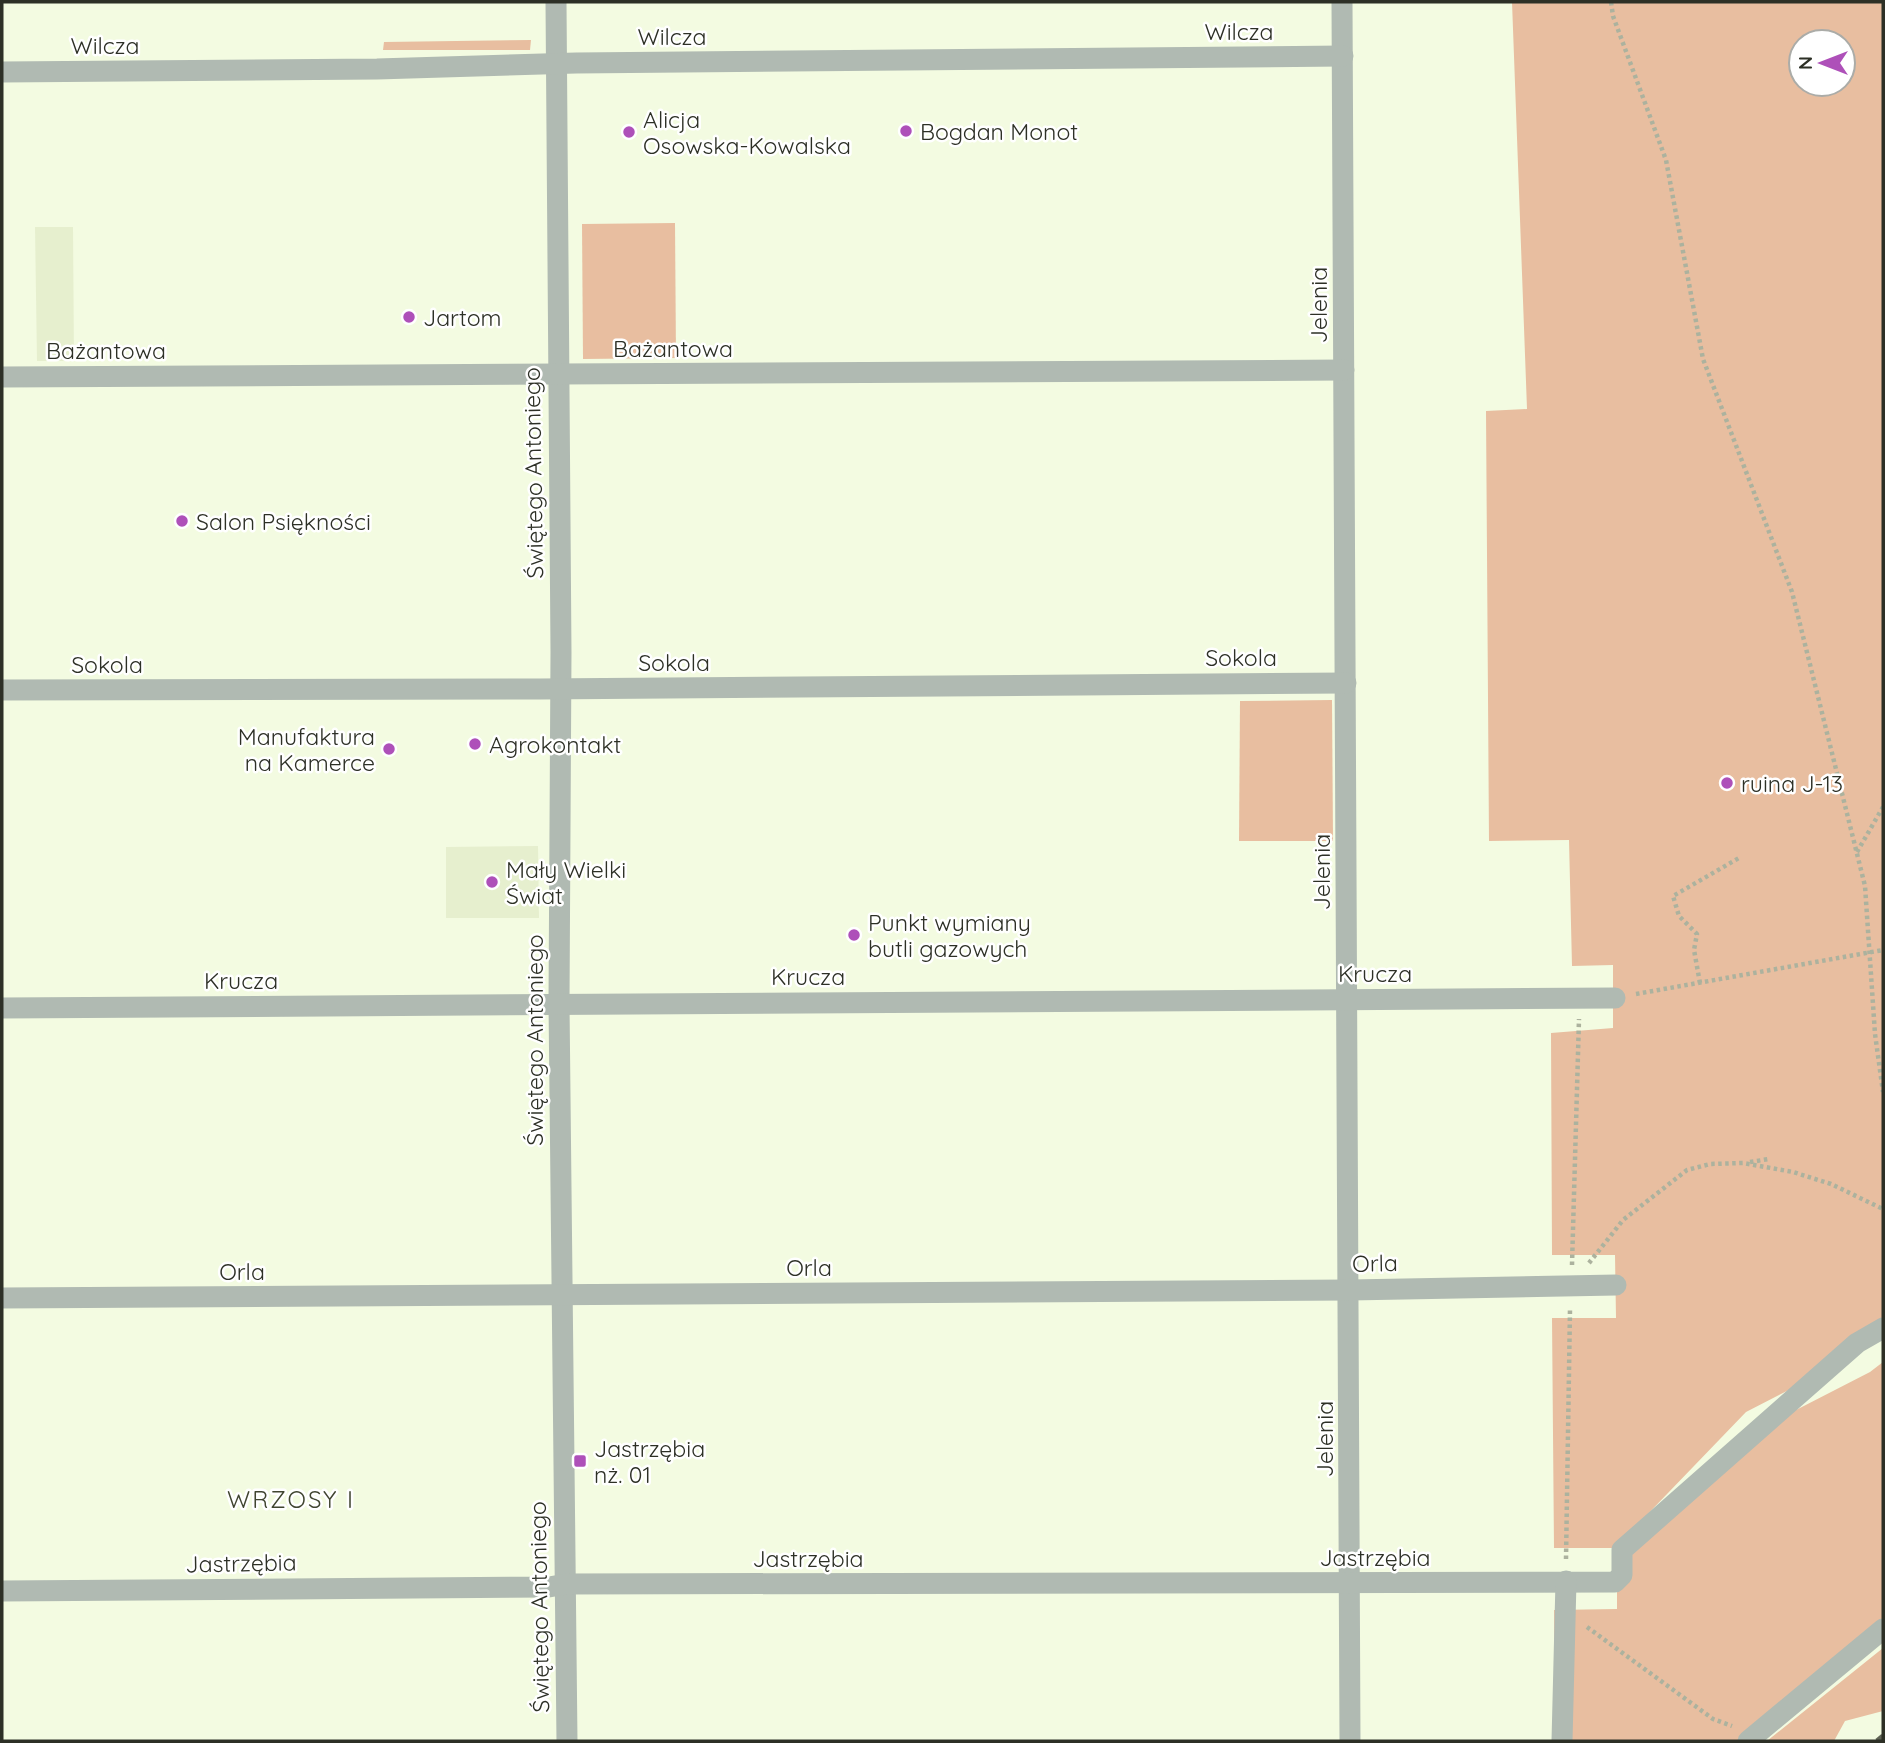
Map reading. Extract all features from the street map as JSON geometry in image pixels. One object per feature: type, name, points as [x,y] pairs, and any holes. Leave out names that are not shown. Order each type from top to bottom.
[{"type":"street","name":"Świętego Antoniego","points":[[556,2],[559,1003],[567,1741]]},
{"type":"street","name":"Jelenia","points":[[1342,2],[1350,1741]]},
{"type":"street","name":"Wilcza","points":[[2,72],[1343,56]]},
{"type":"street","name":"Bażantowa","points":[[2,377],[1344,370]]},
{"type":"street","name":"Sokola","points":[[2,690],[560,689],[1346,682]]},
{"type":"street","name":"Krucza","points":[[2,1008],[1615,998]]},
{"type":"street","name":"Orla","points":[[2,1298],[1350,1290],[1616,1285]]},
{"type":"street","name":"Jastrzębia","points":[[2,1591],[535,1587],[566,1584],[1615,1582],[1622,1576],[1622,1550],[1857,1343],[1883,1328]]},
{"type":"street","points":[[1562,1741],[1566,1581]]},
{"type":"street","points":[[1751,1738],[1883,1629]]},
{"type":"path","points":[[1611,2],[1613,16],[1666,160],[1703,359],[1792,592],[1865,886],[1875,1034],[1883,1092]]},
{"type":"path","points":[[1856,853],[1883,807]]},
{"type":"path","points":[[1700,983],[1694,950],[1697,934],[1679,916],[1673,896],[1739,858]]},
{"type":"path","points":[[1615,998],[1883,950]]},
{"type":"path","points":[[1571,1286],[1623,1220],[1687,1170],[1710,1164],[1746,1163],[1769,1158]]},
{"type":"path","points":[[1746,1163],[1793,1171],[1831,1184],[1883,1209]]},
{"type":"path","points":[[1565,1607],[1592,1632],[1651,1671],[1713,1718],[1751,1738]]},
{"type":"shaded area","points":[[1512,2],[1883,2],[1883,1332],[1859,1354],[1746,1412],[1615,1548],[1554,1548],[1552,1318],[1616,1318],[1615,1255],[1552,1255],[1551,1033],[1613,1028],[1613,965],[1572,966],[1569,840],[1489,841],[1486,411],[1527,409]]},
{"type":"shaded area","points":[[531,40],[530,50],[383,50],[384,42]]},
{"type":"shaded area","points":[[675,223],[676,358],[583,359],[582,224]]},
{"type":"shaded area","points":[[35,227],[73,227],[74,361],[37,361]]},
{"type":"shaded area","points":[[1332,700],[1333,841],[1239,841],[1240,701]]},
{"type":"shaded area","name":"Mały Wielki Świat","points":[[538,846],[539,918],[446,918],[446,847]]},
{"type":"shaded area","points":[[1883,1362],[1883,1625],[1739,1741],[1555,1741],[1554,1610],[1617,1609],[1617,1568],[1761,1428],[1870,1372]]},
{"type":"shaded area","points":[[1883,1648],[1883,1711],[1845,1721],[1834,1741],[1767,1741]]},
{"type":"railway","points":[[1877,1741],[1883,1736]]},
{"type":"place","name":"Bogdan Monot","points":[[906,131]]},
{"type":"place","name":"Alicja Osowska-Kowalska","points":[[629,132]]},
{"type":"place","name":"Jartom","points":[[409,317]]},
{"type":"place","name":"Salon Psiękności","points":[[182,521]]},
{"type":"place","name":"Agrokontakt","points":[[475,744]]},
{"type":"place","name":"Manufaktura na Kamerce","points":[[389,749]]},
{"type":"place","name":"ruina J-13","points":[[1727,783]]},
{"type":"place","name":"Mały Wielki Świat","points":[[492,882]]},
{"type":"place","name":"Punkt wymiany butli gazowych","points":[[854,935]]},
{"type":"place","name":"Jastrzębia nż. 01","points":[[580,1461]]},
{"type":"district","name":"WRZOSY I","points":[[291,1499]]}]
